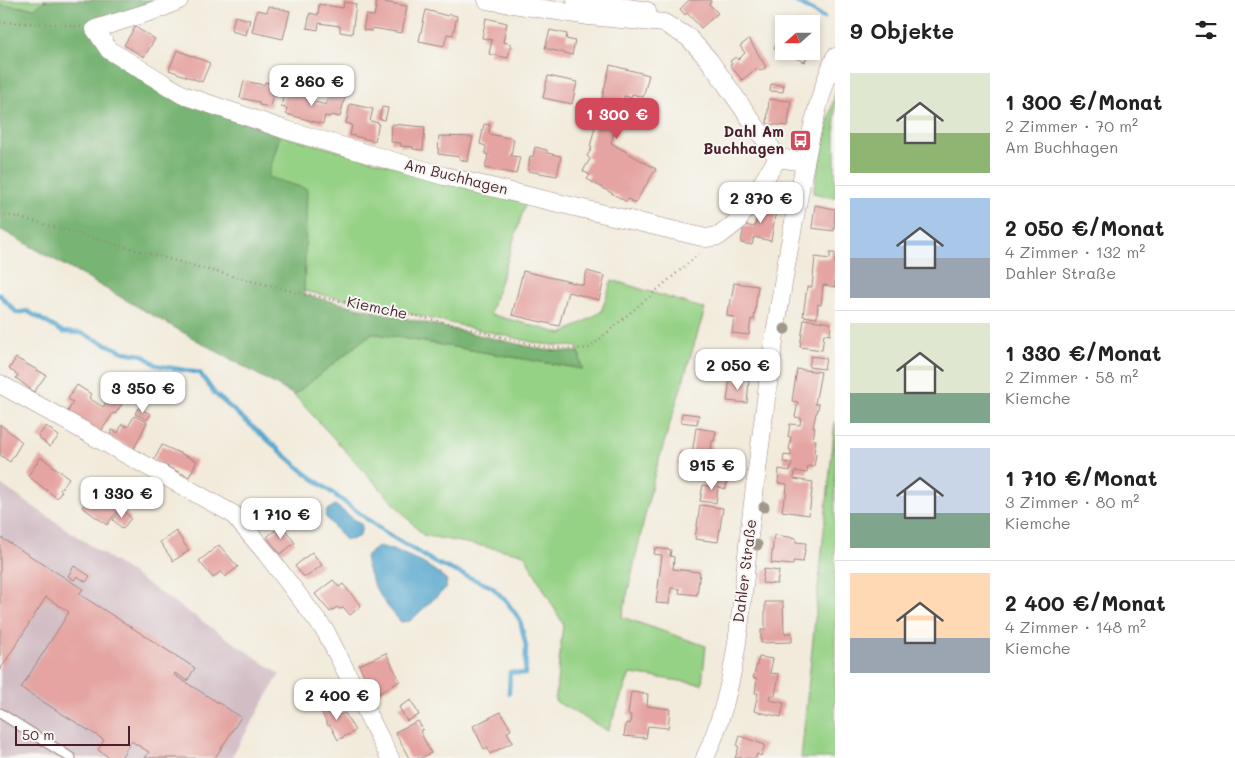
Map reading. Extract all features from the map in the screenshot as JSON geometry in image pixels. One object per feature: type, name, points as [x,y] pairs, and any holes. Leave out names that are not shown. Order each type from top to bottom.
[{"type":"street","points":[[95,29],[159,9],[179,0]]},
{"type":"street","points":[[487,0],[589,16],[664,23]]},
{"type":"street","points":[[576,0],[646,10],[688,37],[709,60],[778,158],[805,162]]},
{"type":"street","name":"Am Buchhagen","points":[[95,29],[109,50],[183,95],[283,129],[444,176],[706,238],[719,236]]},
{"type":"street","name":"Dahler Straße","points":[[706,758],[720,723],[732,677],[758,463],[786,266],[818,103],[835,57]]},
{"type":"street","points":[[719,236],[738,221],[778,158]]},
{"type":"street","points":[[0,384],[233,514],[266,553],[326,632],[390,758]]},
{"type":"lane","points":[[0,713],[72,758]]},
{"type":"path","points":[[0,21],[54,24],[95,29]]},
{"type":"path","name":"Kiemche","points":[[0,214],[22,218],[291,291],[426,318],[542,347],[588,348],[719,236]]},
{"type":"shaded area","points":[[0,484],[280,674],[231,758],[0,758]]},
{"type":"green space","points":[[0,0],[46,0],[36,8],[0,5]]},
{"type":"green space","points":[[46,0],[175,0],[92,28],[108,51],[280,135],[268,177],[307,189],[304,295],[544,350],[579,352],[582,369],[372,333],[294,395],[0,229],[0,5],[35,8]]},
{"type":"green space","points":[[835,92],[835,198],[813,193]]},
{"type":"green space","points":[[280,135],[526,202],[490,314],[562,334],[601,312],[612,280],[705,309],[654,476],[622,617],[706,646],[702,684],[630,674],[608,731],[555,701],[563,624],[524,554],[423,535],[294,395],[372,333],[582,369],[578,347],[541,344],[303,291],[267,178]]},
{"type":"green space","points":[[835,421],[835,758],[801,758]]},
{"type":"water","points":[[335,505],[362,525],[360,536],[351,540],[344,539],[325,516],[327,510]]},
{"type":"water","points":[[379,546],[415,559],[447,580],[446,588],[410,621],[401,622],[383,600],[373,583],[365,556]]},
{"type":"building","points":[[689,0],[710,0],[709,4],[718,13],[701,28],[687,13],[685,15],[680,9]]},
{"type":"building","points":[[377,1],[407,6],[402,33],[372,28],[372,31],[363,30],[366,15],[374,16]]},
{"type":"building","points":[[344,2],[356,4],[352,34],[340,32],[340,26],[319,23],[318,30],[307,28],[310,13],[318,15],[319,4],[343,8]]},
{"type":"building","points":[[268,6],[290,11],[283,39],[252,32],[257,10],[267,12]]},
{"type":"building","points":[[426,10],[448,16],[449,14],[457,16],[453,35],[447,34],[444,46],[419,41]]},
{"type":"building","points":[[235,16],[250,20],[246,35],[231,31]]},
{"type":"building","points":[[486,18],[507,23],[503,42],[511,44],[508,58],[489,54],[492,40],[482,38]]},
{"type":"building","points":[[135,27],[155,39],[144,57],[124,45]]},
{"type":"building","points":[[550,30],[567,34],[566,39],[575,41],[572,55],[545,48]]},
{"type":"building","points":[[749,39],[766,67],[760,71],[757,68],[742,80],[730,65],[732,64],[730,61],[736,57],[738,60],[745,53],[740,46]]},
{"type":"building","points":[[177,50],[210,63],[202,82],[169,70]]},
{"type":"building","points":[[610,65],[649,75],[643,97],[632,94],[631,98],[624,96],[611,143],[656,169],[635,203],[628,199],[627,202],[587,179],[590,175],[583,171],[590,159],[587,156],[592,148],[590,147]]},
{"type":"building","points":[[548,76],[577,82],[572,104],[543,98]]},
{"type":"building","points":[[244,81],[264,85],[265,82],[277,85],[278,82],[283,83],[280,95],[273,94],[270,107],[259,105],[259,102],[240,98]]},
{"type":"building","points":[[771,84],[784,85],[783,92],[770,91]]},
{"type":"building","points":[[286,85],[289,86],[288,91],[308,97],[307,100],[326,105],[329,93],[345,97],[340,117],[325,116],[323,124],[286,114],[287,108],[281,107]]},
{"type":"building","points":[[769,99],[791,101],[788,126],[767,124]]},
{"type":"building","points":[[350,104],[373,109],[370,121],[379,123],[375,141],[350,135],[352,125],[346,123]]},
{"type":"building","points":[[382,107],[388,108],[385,120],[379,119]]},
{"type":"building","points":[[392,124],[425,127],[423,150],[400,146],[401,143],[391,142]]},
{"type":"building","points":[[484,124],[490,125],[489,134],[514,139],[511,156],[520,157],[516,174],[485,168],[488,155],[485,154],[486,146],[480,144]]},
{"type":"building","points":[[439,136],[473,137],[467,162],[460,159],[460,157],[438,154]]},
{"type":"building","points":[[535,147],[547,150],[547,153],[561,156],[557,176],[528,171],[530,156],[533,157]]},
{"type":"building","points":[[760,201],[777,204],[771,241],[754,237],[752,245],[741,243],[744,225],[755,227]]},
{"type":"building","points":[[815,205],[835,209],[834,231],[812,228]]},
{"type":"building","points":[[830,253],[835,253],[835,287],[823,285],[821,305],[818,304],[817,318],[803,316],[807,287],[812,287],[815,257],[830,259]]},
{"type":"building","points":[[523,271],[583,285],[587,271],[605,276],[599,300],[568,292],[559,326],[512,315]]},
{"type":"building","points":[[734,283],[758,286],[754,320],[751,319],[749,335],[732,333],[734,317],[727,316]]},
{"type":"building","points":[[804,319],[831,323],[830,335],[824,334],[822,350],[800,347]]},
{"type":"building","points":[[811,356],[826,358],[824,369],[809,367]]},
{"type":"building","points":[[16,358],[46,375],[34,392],[16,378],[18,375],[9,369]]},
{"type":"building","points":[[797,369],[821,372],[815,404],[819,404],[813,427],[815,427],[813,440],[816,440],[814,467],[808,466],[807,473],[795,471],[794,479],[813,482],[809,515],[782,511],[787,484],[778,483],[779,469],[790,471],[792,463],[783,462],[784,455],[791,456],[791,450],[789,450],[791,437],[788,437],[790,424],[800,425],[801,418],[795,417],[798,402],[792,401]]},
{"type":"building","points":[[730,379],[749,381],[747,403],[727,401]]},
{"type":"building","points":[[77,385],[91,394],[89,398],[103,407],[110,396],[122,404],[115,414],[113,413],[100,433],[67,413],[73,402],[68,399]]},
{"type":"building","points":[[138,408],[151,414],[147,420],[135,414]]},
{"type":"building","points":[[682,413],[699,415],[697,424],[681,422]]},
{"type":"building","points":[[134,416],[147,422],[134,449],[109,437],[112,430],[118,433],[122,424],[128,427]]},
{"type":"building","points":[[0,424],[22,442],[10,462],[0,455]]},
{"type":"building","points":[[46,426],[59,436],[50,447],[38,437]]},
{"type":"building","points":[[696,428],[716,431],[711,450],[708,450],[707,458],[713,459],[712,473],[685,469],[686,465],[678,464],[680,453],[692,454]]},
{"type":"building","points":[[162,445],[197,461],[189,477],[154,460]]},
{"type":"building","points":[[41,457],[69,478],[60,490],[62,491],[57,498],[28,476]]},
{"type":"building","points":[[714,479],[727,481],[726,489],[718,487],[716,503],[700,501],[703,485],[712,487]]},
{"type":"building","points":[[97,487],[122,505],[107,525],[82,507]]},
{"type":"building","points":[[700,505],[723,508],[718,542],[695,539]]},
{"type":"building","points":[[121,509],[131,518],[123,529],[113,520]]},
{"type":"building","points":[[282,525],[295,543],[280,554],[267,537]]},
{"type":"building","points":[[176,531],[189,551],[173,561],[160,542]]},
{"type":"building","points":[[774,535],[796,538],[796,542],[806,543],[803,562],[793,561],[793,565],[771,563]]},
{"type":"building","points":[[0,537],[83,589],[79,594],[195,668],[187,681],[175,673],[174,675],[241,717],[215,758],[145,758],[149,752],[131,741],[121,758],[110,758],[98,750],[104,740],[21,688],[69,612],[46,597],[0,670]]},
{"type":"building","points":[[219,545],[238,567],[225,577],[221,571],[213,578],[199,561]]},
{"type":"building","points":[[655,548],[671,550],[670,556],[674,557],[673,569],[700,572],[697,595],[679,593],[680,589],[671,588],[669,604],[656,603],[662,555],[654,554]]},
{"type":"building","points":[[312,552],[322,565],[308,576],[303,576],[295,566]]},
{"type":"building","points":[[74,566],[90,576],[86,582],[77,576],[74,580],[68,576]]},
{"type":"building","points":[[764,569],[779,571],[777,584],[762,583]]},
{"type":"building","points":[[333,580],[339,587],[343,584],[361,606],[350,615],[344,608],[339,609],[337,607],[330,612],[315,594]]},
{"type":"building","points":[[765,602],[783,602],[784,633],[792,633],[792,642],[761,643],[761,630],[765,630]]},
{"type":"building","points":[[386,653],[400,681],[374,696],[359,665]]},
{"type":"building","points":[[759,657],[773,659],[770,673],[779,674],[775,696],[770,695],[769,700],[784,703],[781,717],[754,711],[758,693],[755,693],[757,679],[753,678]]},
{"type":"building","points":[[631,692],[648,694],[647,706],[670,709],[668,728],[648,726],[646,738],[624,736],[626,723],[630,724],[631,715],[628,715]]},
{"type":"building","points":[[411,700],[419,715],[407,721],[399,707]]},
{"type":"building","points":[[333,702],[340,715],[345,713],[355,731],[338,740],[330,725],[328,726],[320,709]]},
{"type":"building","points":[[501,712],[511,730],[507,732],[513,742],[490,754],[487,747],[484,749],[473,726]]},
{"type":"building","points":[[418,721],[423,730],[420,731],[431,753],[421,758],[409,758],[395,732]]},
{"type":"building","points":[[740,736],[765,745],[761,756],[757,754],[756,758],[735,758]]},
{"type":"waterway","points":[[793,0],[824,18]]},
{"type":"waterway","points":[[0,295],[17,313],[27,311],[63,332],[81,333],[124,352],[143,355],[156,365],[200,373],[215,394],[303,471],[386,533],[436,563],[492,587],[507,602],[520,620],[526,646],[525,674],[510,672],[509,693]]},
{"type":"place","name":"Dahl Am Buchhagen","points":[[800,141]]}]
